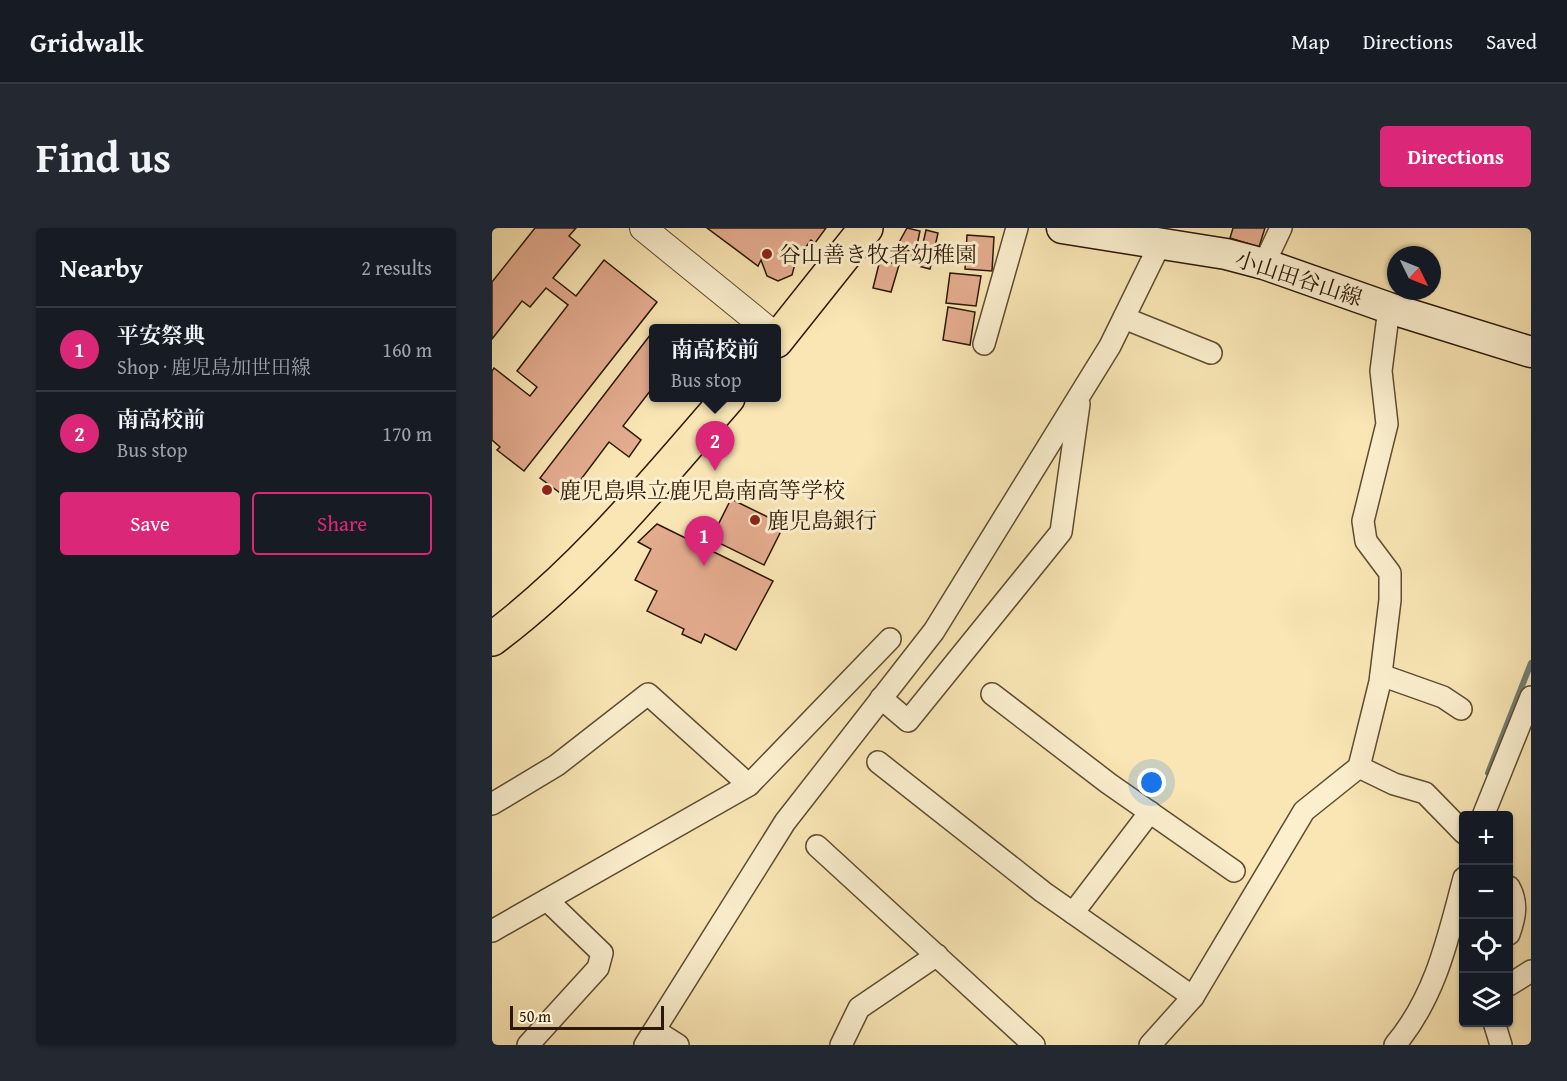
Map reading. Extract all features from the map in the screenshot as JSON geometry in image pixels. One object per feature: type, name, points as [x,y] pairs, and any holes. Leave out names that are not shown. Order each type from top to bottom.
[{"type":"main road","points":[[781,329],[866,228]]},
{"type":"main road","name":"小山田谷山線","points":[[1062,228],[1226,254],[1264,264],[1389,308],[1531,352]]},
{"type":"main road","points":[[492,639],[545,598],[668,467],[725,402]]},
{"type":"street","points":[[643,228],[760,324]]},
{"type":"street","points":[[984,344],[1017,228]]},
{"type":"street","points":[[1264,264],[1281,228]]},
{"type":"street","points":[[678,1045],[650,1038],[785,822],[933,631],[1080,394],[1124,318],[1160,244]]},
{"type":"street","points":[[1150,1045],[1193,997],[1304,812],[1359,766],[1381,675],[1390,600],[1390,573],[1366,541],[1363,521],[1387,424],[1381,371],[1389,308]]},
{"type":"street","points":[[1124,318],[1211,353]]},
{"type":"street","points":[[880,698],[908,721],[1061,532],[1080,394]]},
{"type":"street","points":[[492,931],[749,785],[890,639]]},
{"type":"street","points":[[1381,675],[1443,697],[1461,709]]},
{"type":"street","points":[[492,804],[557,765],[648,694],[749,785]]},
{"type":"street","points":[[992,694],[1150,812],[1234,871]]},
{"type":"street","points":[[1486,811],[1531,697]]},
{"type":"street","points":[[878,762],[1073,913],[1193,997]]},
{"type":"street","points":[[1359,766],[1394,784],[1425,793],[1459,828]]},
{"type":"street","points":[[1073,913],[1150,812]]},
{"type":"street","points":[[817,846],[1034,1045]]},
{"type":"street","points":[[1513,894],[1515,916],[1513,922]]},
{"type":"street","points":[[1395,1045],[1407,1031],[1433,986],[1459,895]]},
{"type":"street","points":[[528,1045],[598,968],[602,953],[547,900]]},
{"type":"street","points":[[841,1045],[859,1008],[937,955]]},
{"type":"street","points":[[1513,982],[1531,971]]},
{"type":"street","points":[[1495,1027],[1501,1045]]},
{"type":"building","points":[[535,228],[576,228],[569,236],[580,245],[553,278],[576,296],[604,260],[657,302],[524,471],[497,450],[500,447],[492,440],[492,371],[494,368],[530,396],[537,387],[517,371],[568,305],[546,288],[530,307],[522,301],[492,339],[492,282]]},
{"type":"building","name":"谷山善き牧者幼稚園","points":[[707,228],[826,228],[815,243],[811,240],[796,260],[792,275],[778,281],[767,276],[761,260],[758,266]]},
{"type":"building","points":[[907,228],[920,231],[914,259],[892,255]]},
{"type":"building","points":[[1233,228],[1265,228],[1259,247],[1230,238]]},
{"type":"building","points":[[926,230],[938,233],[930,269],[918,266]]},
{"type":"building","points":[[967,235],[994,237],[992,271],[965,269]]},
{"type":"building","points":[[880,260],[899,265],[891,292],[873,288]]},
{"type":"building","points":[[950,273],[981,276],[976,306],[946,303]]},
{"type":"building","points":[[948,307],[975,312],[970,345],[943,340]]},
{"type":"building","points":[[649,336],[649,392],[623,426],[641,440],[629,457],[609,442],[567,498],[540,478]]},
{"type":"building","points":[[731,499],[784,525],[764,565],[711,539]]},
{"type":"building","points":[[657,524],[773,581],[736,650],[705,634],[701,643],[682,634],[684,629],[647,611],[657,591],[635,580],[651,549],[638,542]]},
{"type":"waterway","points":[[1488,773],[1531,663]]},
{"type":"place","name":"谷山善き牧者幼稚園","points":[[767,254]]},
{"type":"place","name":"南高校前","points":[[715,471]]},
{"type":"place","name":"鹿児島県立鹿児島南高等学校","points":[[547,490]]},
{"type":"place","name":"鹿児島銀行","points":[[755,520]]},
{"type":"place","name":"平安祭典","points":[[704,566]]}]
